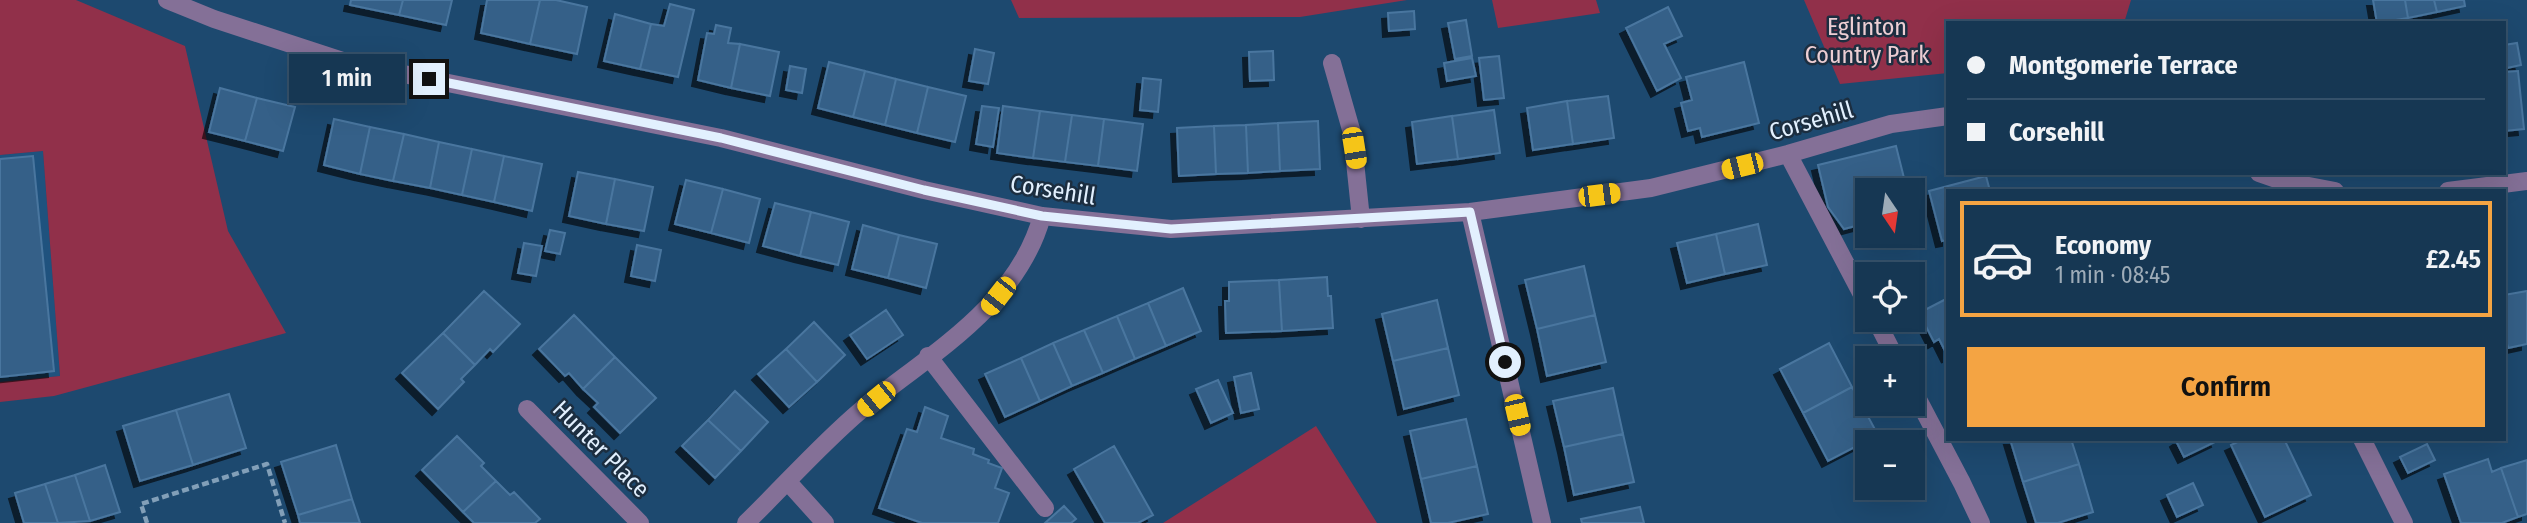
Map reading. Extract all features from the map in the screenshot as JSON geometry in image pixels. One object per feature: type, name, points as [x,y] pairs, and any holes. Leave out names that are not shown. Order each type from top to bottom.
[{"type":"street","name":"Corsehill","points":[[167,0],[214,19],[349,63],[721,138],[924,190],[1042,216],[1171,229],[1470,212],[1651,188],[1788,154],[1891,124],[1946,116]]},
{"type":"street","points":[[1332,64],[1352,133],[1361,219]]},
{"type":"street","points":[[1788,154],[1855,281]]},
{"type":"street","points":[[2262,175],[2281,186],[2313,189]]},
{"type":"street","points":[[2464,189],[2527,181]]},
{"type":"street","points":[[1470,212],[1542,523]]},
{"type":"street","points":[[746,523],[858,413],[986,310],[1022,266],[1037,235],[1042,216]]},
{"type":"street","points":[[929,356],[1045,508]]},
{"type":"street","name":"Hunter Place","points":[[527,409],[640,523]]},
{"type":"street","points":[[1925,413],[1980,523]]},
{"type":"street","points":[[2363,441],[2404,523]]},
{"type":"street","points":[[788,482],[825,523]]},
{"type":"path","points":[[148,523],[141,504],[267,464],[285,523]]},
{"type":"shaded area","points":[[43,151],[60,376],[0,382],[0,155]]},
{"type":"green space","points":[[0,0],[76,0],[185,46],[228,231],[286,333],[54,396],[0,402],[0,382],[60,376],[43,151],[0,155]]},
{"type":"green space","points":[[1011,0],[1407,0],[1300,17],[1019,18]]},
{"type":"green space","points":[[1492,0],[1596,0],[1600,13],[1498,28]]},
{"type":"green space","name":"Eglinton Country Park","points":[[1804,0],[2131,0],[2125,21],[1946,21],[1946,73],[1840,84]]},
{"type":"green space","points":[[1316,426],[1377,523],[1163,523]]},
{"type":"building","points":[[351,0],[403,0],[399,15],[350,5]]},
{"type":"building","points":[[403,0],[452,0],[446,25],[399,15]]},
{"type":"building","points":[[487,0],[540,0],[530,44],[481,33]]},
{"type":"building","points":[[540,0],[556,0],[587,7],[577,54],[530,44]]},
{"type":"building","points":[[2373,0],[2405,0],[2408,18],[2377,21]]},
{"type":"building","points":[[2405,0],[2434,0],[2437,12],[2408,18]]},
{"type":"building","points":[[2434,0],[2464,0],[2465,6],[2437,12]]},
{"type":"building","points":[[670,4],[694,10],[678,77],[640,69],[651,24],[664,26]]},
{"type":"building","points":[[1668,7],[1682,36],[1664,44],[1681,78],[1657,91],[1626,28]]},
{"type":"building","points":[[1414,11],[1415,29],[1389,31],[1388,13]]},
{"type":"building","points":[[615,14],[651,24],[640,69],[604,61]]},
{"type":"building","points":[[1466,20],[1472,56],[1455,59],[1448,23]]},
{"type":"building","points":[[716,25],[731,28],[728,43],[740,44],[731,88],[698,80],[707,33],[714,34]]},
{"type":"building","points":[[2517,43],[2521,65],[2507,68],[2506,45]]},
{"type":"building","points":[[740,44],[779,52],[770,96],[731,88]]},
{"type":"building","points":[[975,49],[994,53],[988,84],[969,81]]},
{"type":"building","points":[[1273,51],[1274,80],[1250,81],[1249,52]]},
{"type":"building","points":[[1499,56],[1504,98],[1484,100],[1479,58]]},
{"type":"building","points":[[1472,58],[1476,76],[1447,81],[1444,63]]},
{"type":"building","points":[[829,62],[865,71],[853,117],[818,108]]},
{"type":"building","points":[[1744,62],[1759,123],[1702,137],[1700,128],[1688,131],[1681,103],[1692,100],[1686,77]]},
{"type":"building","points":[[790,66],[806,69],[802,93],[786,90]]},
{"type":"building","points":[[865,71],[896,79],[885,125],[853,117]]},
{"type":"building","points":[[2518,71],[2524,129],[2506,131],[2506,72]]},
{"type":"building","points":[[1143,78],[1161,80],[1158,112],[1140,110]]},
{"type":"building","points":[[896,79],[928,87],[917,133],[885,125]]},
{"type":"building","points":[[928,87],[966,96],[955,142],[917,133]]},
{"type":"building","points":[[220,88],[257,98],[245,141],[209,132]]},
{"type":"building","points":[[1608,96],[1614,138],[1573,144],[1567,101]]},
{"type":"building","points":[[257,98],[295,107],[283,151],[245,141]]},
{"type":"building","points":[[1567,101],[1573,144],[1533,150],[1527,108]]},
{"type":"building","points":[[982,106],[999,108],[993,147],[976,144]]},
{"type":"building","points":[[1003,106],[1040,111],[1033,158],[997,153]]},
{"type":"building","points":[[1494,110],[1500,153],[1458,159],[1452,116]]},
{"type":"building","points":[[1040,111],[1072,115],[1065,162],[1033,158]]},
{"type":"building","points":[[1072,115],[1104,119],[1098,166],[1065,162]]},
{"type":"building","points":[[1452,116],[1458,159],[1417,164],[1412,122]]},
{"type":"building","points":[[334,119],[370,127],[360,174],[324,165]]},
{"type":"building","points":[[1104,119],[1143,124],[1137,171],[1098,166]]},
{"type":"building","points":[[1318,121],[1320,169],[1280,171],[1278,123]]},
{"type":"building","points":[[1278,123],[1280,171],[1248,173],[1246,125]]},
{"type":"building","points":[[1246,125],[1248,173],[1216,174],[1214,126]]},
{"type":"building","points":[[1214,126],[1216,174],[1179,176],[1177,128]]},
{"type":"building","points":[[370,127],[404,134],[393,181],[360,174]]},
{"type":"building","points":[[404,134],[439,142],[430,188],[393,181]]},
{"type":"building","points":[[439,142],[472,149],[462,195],[430,188]]},
{"type":"building","points":[[1896,146],[1904,178],[1855,178],[1855,226],[1844,229],[1828,207],[1818,165]]},
{"type":"building","points":[[472,149],[504,156],[494,202],[462,195]]},
{"type":"building","points":[[33,156],[54,371],[0,377],[0,159]]},
{"type":"building","points":[[504,156],[542,164],[532,211],[494,202]]},
{"type":"building","points":[[578,172],[615,179],[606,224],[569,216]]},
{"type":"building","points":[[1986,176],[1989,189],[1946,189],[1946,240],[1942,241],[1929,191]]},
{"type":"building","points":[[615,179],[653,187],[644,231],[606,224]]},
{"type":"building","points":[[686,180],[723,189],[711,233],[675,224]]},
{"type":"building","points":[[723,189],[760,199],[749,243],[711,233]]},
{"type":"building","points":[[775,203],[811,212],[800,256],[763,246]]},
{"type":"building","points":[[811,212],[849,222],[838,265],[800,256]]},
{"type":"building","points":[[1758,224],[1767,265],[1725,274],[1716,234]]},
{"type":"building","points":[[863,225],[899,235],[888,278],[852,269]]},
{"type":"building","points":[[550,230],[565,233],[560,254],[545,251]]},
{"type":"building","points":[[1716,234],[1725,274],[1687,283],[1677,243]]},
{"type":"building","points":[[899,235],[937,244],[926,288],[888,278]]},
{"type":"building","points":[[524,243],[542,246],[536,276],[518,273]]},
{"type":"building","points":[[637,245],[661,250],[655,281],[631,276]]},
{"type":"building","points":[[1584,266],[1595,315],[1537,329],[1525,280]]},
{"type":"building","points":[[1327,277],[1333,328],[1282,331],[1279,280]]},
{"type":"building","points":[[1279,280],[1282,331],[1226,333],[1225,301],[1229,301],[1229,282]]},
{"type":"building","points":[[1183,288],[1201,331],[1166,346],[1148,303]]},
{"type":"building","points":[[484,291],[520,324],[493,352],[490,349],[475,365],[443,333]]},
{"type":"building","points":[[2527,291],[2527,344],[2508,348],[2506,295]]},
{"type":"building","points":[[1946,299],[1946,353],[1939,339],[1934,342],[1925,325],[1925,310]]},
{"type":"building","points":[[1437,300],[1448,348],[1393,361],[1382,314]]},
{"type":"building","points":[[1148,303],[1166,346],[1135,359],[1117,316]]},
{"type":"building","points":[[886,310],[903,335],[867,359],[850,335]]},
{"type":"building","points":[[574,315],[615,357],[583,389],[569,373],[565,376],[539,349]]},
{"type":"building","points":[[1595,315],[1606,362],[1547,376],[1537,329]]},
{"type":"building","points":[[1117,316],[1135,359],[1103,373],[1084,330]]},
{"type":"building","points":[[814,322],[845,355],[817,382],[786,349]]},
{"type":"building","points":[[1084,330],[1103,373],[1072,386],[1053,343]]},
{"type":"building","points":[[443,333],[475,365],[461,379],[464,382],[438,409],[402,373]]},
{"type":"building","points":[[1053,343],[1072,386],[1040,401],[1021,358]]},
{"type":"building","points":[[1829,343],[1852,387],[1803,413],[1780,369]]},
{"type":"building","points":[[1448,348],[1459,395],[1404,409],[1393,361]]},
{"type":"building","points":[[786,349],[817,382],[789,407],[758,374]]},
{"type":"building","points":[[615,357],[656,398],[620,433],[594,407],[598,403],[583,389]]},
{"type":"building","points":[[1021,358],[1040,401],[1005,417],[985,374]]},
{"type":"building","points":[[1251,373],[1259,409],[1241,413],[1234,377]]},
{"type":"building","points":[[1218,380],[1233,413],[1211,423],[1196,389]]},
{"type":"building","points":[[1852,387],[1855,393],[1855,416],[1868,416],[1875,430],[1855,430],[1855,447],[1828,461],[1803,413]]},
{"type":"building","points":[[1613,388],[1623,434],[1564,447],[1553,401]]},
{"type":"building","points":[[735,391],[768,422],[741,451],[708,420]]},
{"type":"building","points":[[229,394],[246,448],[193,465],[176,410]]},
{"type":"building","points":[[925,407],[948,416],[941,438],[974,449],[973,454],[1002,468],[995,488],[1009,493],[998,523],[922,523],[879,508],[907,429],[917,432]]},
{"type":"building","points":[[176,410],[193,465],[140,481],[123,426]]},
{"type":"building","points":[[1466,419],[1477,466],[1421,479],[1410,431]]},
{"type":"building","points":[[708,420],[741,451],[715,478],[682,446]]},
{"type":"building","points":[[1623,434],[1634,482],[1574,495],[1564,447]]},
{"type":"building","points":[[457,436],[484,463],[481,466],[496,481],[463,512],[422,470]]},
{"type":"building","points":[[2011,441],[2072,441],[2079,464],[2023,482]]},
{"type":"building","points":[[2176,441],[2217,441],[2184,457]]},
{"type":"building","points":[[2240,441],[2285,441],[2311,495],[2265,517],[2231,445]]},
{"type":"building","points":[[2427,444],[2435,460],[2408,473],[2400,457]]},
{"type":"building","points":[[336,445],[352,499],[298,515],[281,462]]},
{"type":"building","points":[[1114,446],[1153,515],[1138,523],[1105,523],[1074,469]]},
{"type":"building","points":[[2488,459],[2492,472],[2501,468],[2518,517],[2502,523],[2461,523],[2444,474]]},
{"type":"building","points":[[2527,460],[2527,514],[2518,517],[2501,468]]},
{"type":"building","points":[[2079,464],[2093,512],[2058,523],[2036,523],[2023,482]]},
{"type":"building","points":[[105,465],[120,512],[90,521],[75,475]]},
{"type":"building","points":[[1477,466],[1488,514],[1448,523],[1431,523],[1421,479]]},
{"type":"building","points":[[75,475],[90,521],[58,523],[45,484]]},
{"type":"building","points":[[496,481],[510,495],[514,492],[540,519],[535,523],[474,523],[463,512]]},
{"type":"building","points":[[2193,483],[2203,505],[2177,517],[2167,495]]},
{"type":"building","points":[[45,484],[58,523],[24,523],[15,493]]},
{"type":"building","points":[[352,499],[360,523],[300,523],[298,515]]},
{"type":"building","points":[[1064,506],[1076,519],[1071,523],[1045,523]]},
{"type":"building","points":[[1640,507],[1644,523],[1582,523],[1581,519]]},
{"type":"route","points":[[429,79],[721,138],[924,190],[1042,216],[1171,229],[1470,212],[1505,362]]}]
